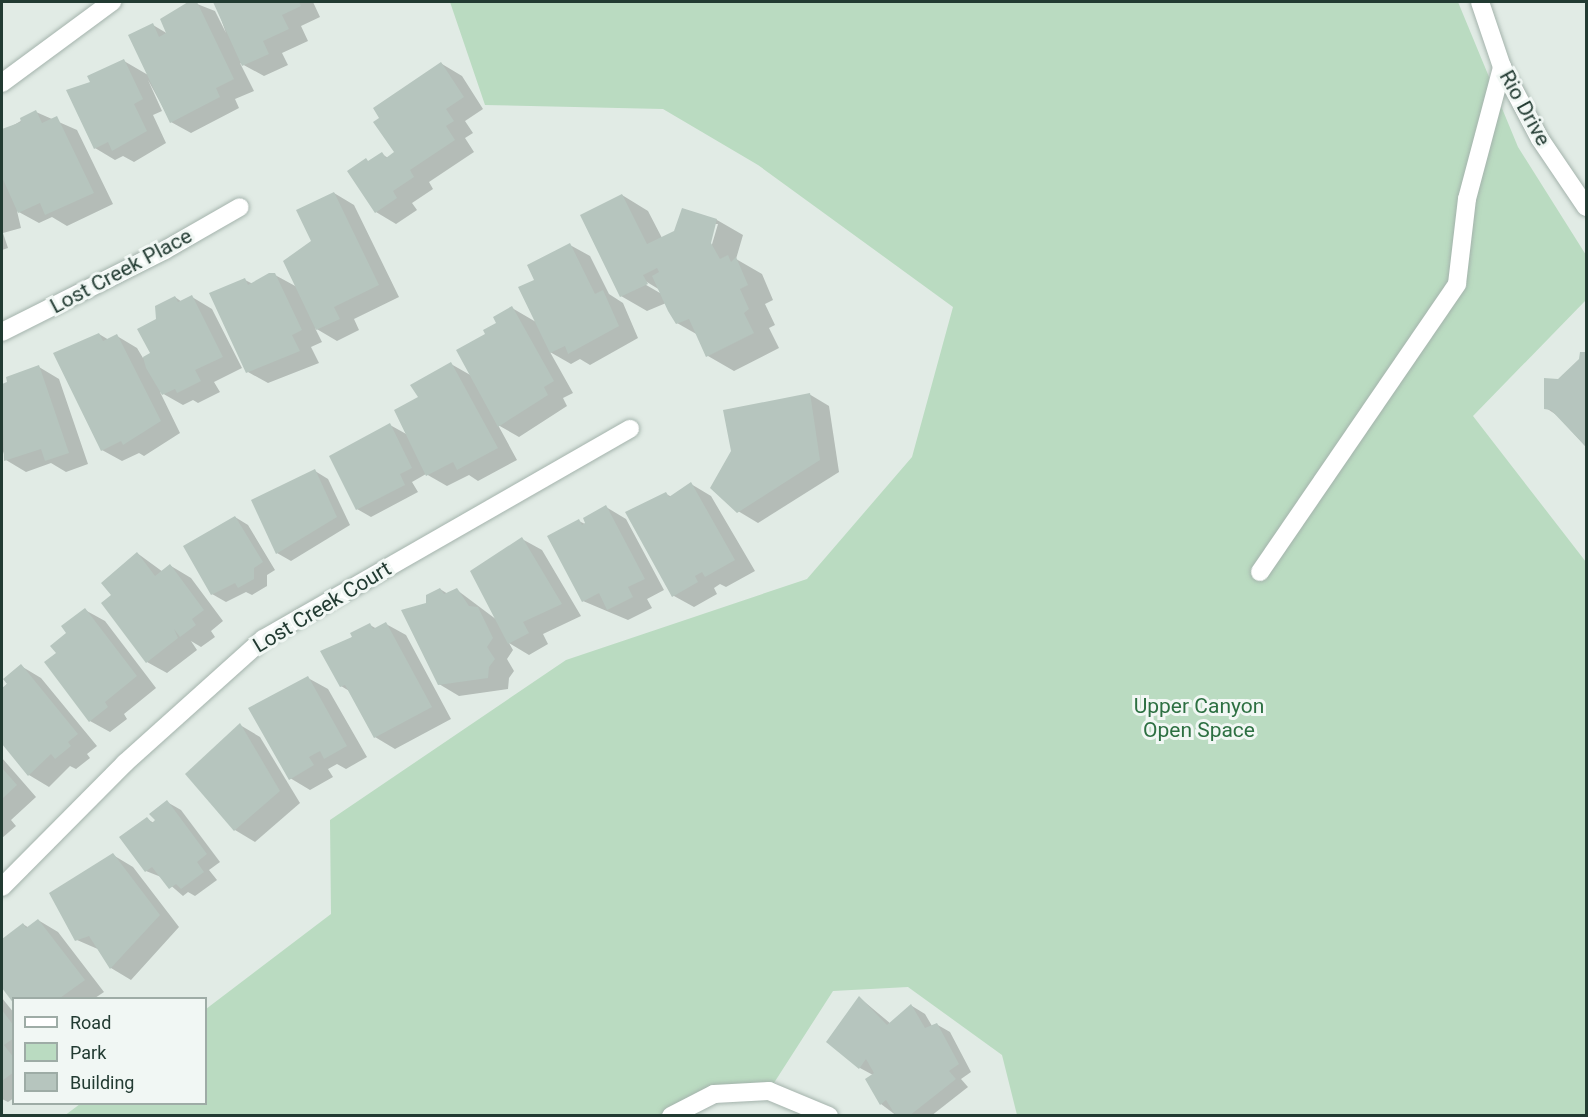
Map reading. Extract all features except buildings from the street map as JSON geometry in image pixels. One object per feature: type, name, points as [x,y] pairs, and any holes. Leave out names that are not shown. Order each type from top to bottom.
[{"type":"street","points":[[2,83],[112,2]]},
{"type":"street","name":"Rio Drive","points":[[1480,2],[1502,67],[1540,139],[1587,207]]},
{"type":"street","points":[[1260,572],[1457,284],[1467,199],[1502,67]]},
{"type":"street","name":"Lost Creek Place","points":[[2,332],[165,250],[240,207]]},
{"type":"street","name":"Lost Creek Court","points":[[2,887],[125,763],[263,639],[630,429]]},
{"type":"street","points":[[671,1116],[714,1094],[770,1091],[830,1116]]},
{"type":"green space","name":"Upper Canyon Open Space","points":[[450,2],[1458,2],[1518,147],[1586,255],[1586,300],[1473,416],[1586,562],[1586,1115],[1017,1115],[1002,1055],[908,987],[833,991],[772,1086],[712,1088],[659,1115],[64,1116],[79,1105],[207,1105],[207,1008],[331,914],[330,820],[566,660],[807,579],[912,457],[953,307],[758,165],[663,109],[485,105]]}]
